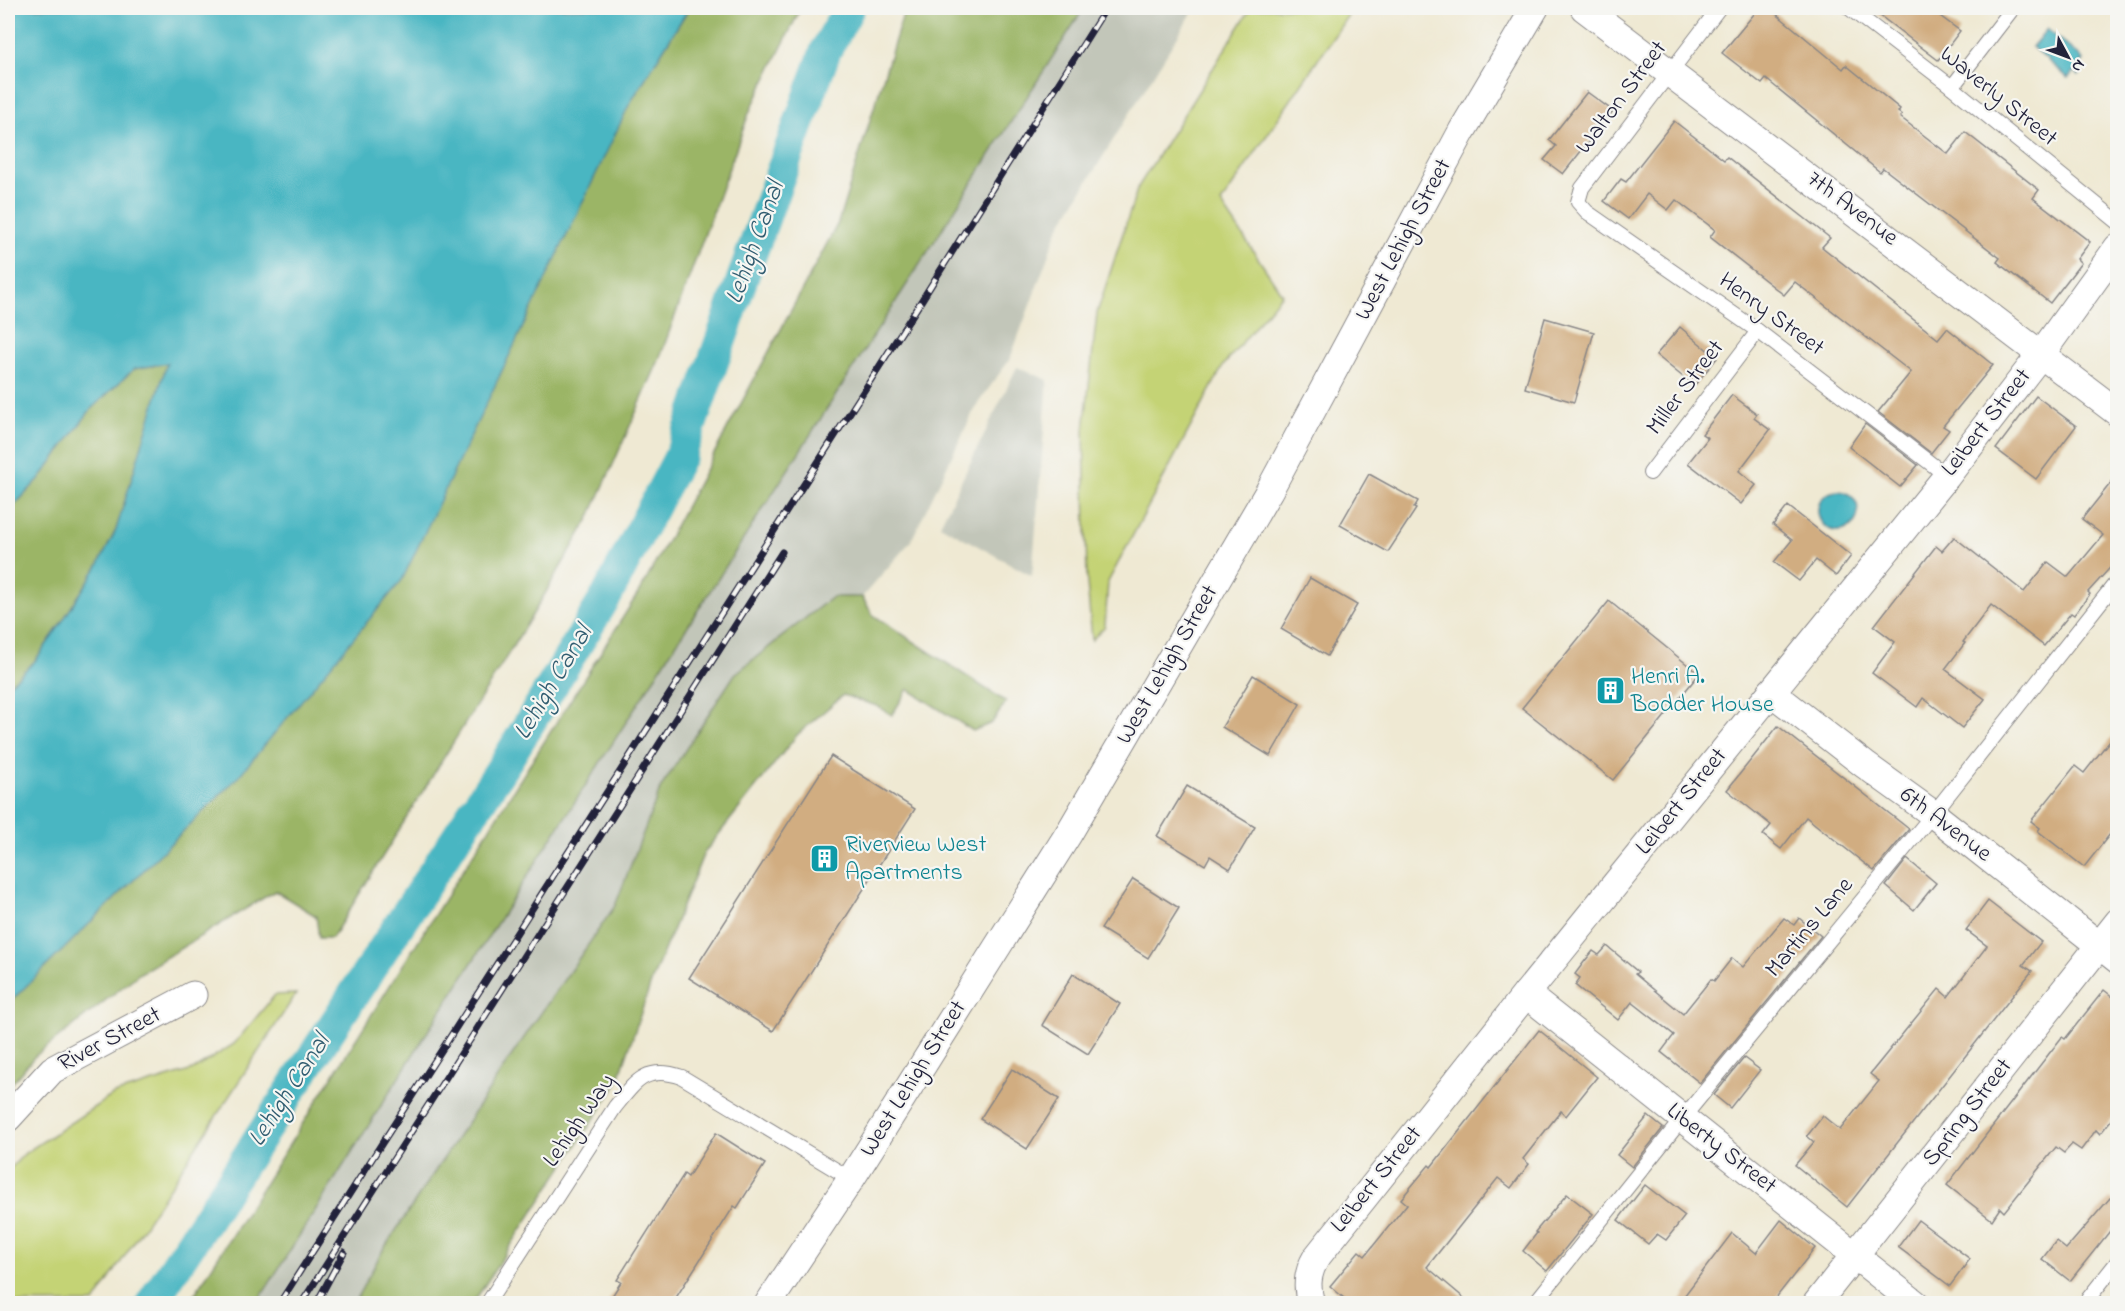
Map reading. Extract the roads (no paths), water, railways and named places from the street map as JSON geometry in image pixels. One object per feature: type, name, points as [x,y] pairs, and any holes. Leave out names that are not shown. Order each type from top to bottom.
[{"type":"street","name":"West Lehigh Street","points":[[768,1304],[851,1179],[1069,833],[1116,754],[1269,491],[1462,131],[1535,8]]},
{"type":"street","name":"7th Avenue","points":[[1584,8],[2118,413]]},
{"type":"street","name":"Leibert Street","points":[[1311,1304],[1307,1291],[1309,1270],[1316,1258],[1526,994],[1947,476],[2041,354],[2118,247]]},
{"type":"street","name":"6th Avenue","points":[[1772,692],[1865,765],[1934,814],[2108,953]]},
{"type":"street","name":"Spring Street","points":[[1816,1304],[2108,953],[2118,922]]},
{"type":"street","name":"Liberty Street","points":[[1526,994],[1916,1304]]},
{"type":"street","name":"River Street","points":[[8,1118],[52,1070],[193,995]]},
{"type":"lane","name":"Walton Street","points":[[1582,188],[1719,8]]},
{"type":"lane","name":"Waverly Street","points":[[1849,8],[1952,87],[2118,222]]},
{"type":"lane","points":[[1952,87],[2013,8]]},
{"type":"lane","name":"Henry Street","points":[[1582,188],[1578,202],[1587,212],[1758,331],[1947,476]]},
{"type":"lane","name":"Miller Street","points":[[1650,473],[1758,331]]},
{"type":"lane","name":"Martins Lane","points":[[1534,1304],[1682,1119],[1934,814],[2118,579]]},
{"type":"lane","name":"Lehigh Way","points":[[487,1304],[615,1107],[637,1079],[653,1072],[671,1073],[682,1077],[851,1179]]},
{"type":"lane","points":[[2084,1304],[2118,1261]]},
{"type":"water","points":[[8,8],[689,8],[630,103],[402,580],[238,777],[8,1004],[8,686],[35,661],[58,628],[98,566],[116,530],[167,363],[134,369],[91,409],[40,478],[8,512]]},
{"type":"water","points":[[2047,29],[2084,60],[2078,66],[2083,70],[2079,75],[2074,71],[2068,78],[2032,47]]},
{"type":"water","points":[[1838,491],[1846,492],[1852,497],[1857,503],[1857,519],[1852,525],[1846,530],[1838,531],[1830,530],[1824,525],[1819,519],[1818,511],[1819,503],[1824,497],[1830,492]]},
{"type":"waterway","name":"Lehigh Canal","points":[[151,1304],[507,760],[607,595],[680,456],[826,50],[849,8]]},
{"type":"railway","points":[[279,1304],[913,314],[1106,8]]},
{"type":"railway","points":[[301,1304],[782,552]]},
{"type":"railway","points":[[316,1304],[344,1252]]},
{"type":"place","name":"Henri A. Bodder House","points":[[1610,691]]},
{"type":"place","name":"Riverview West Apartments","points":[[824,859]]}]
